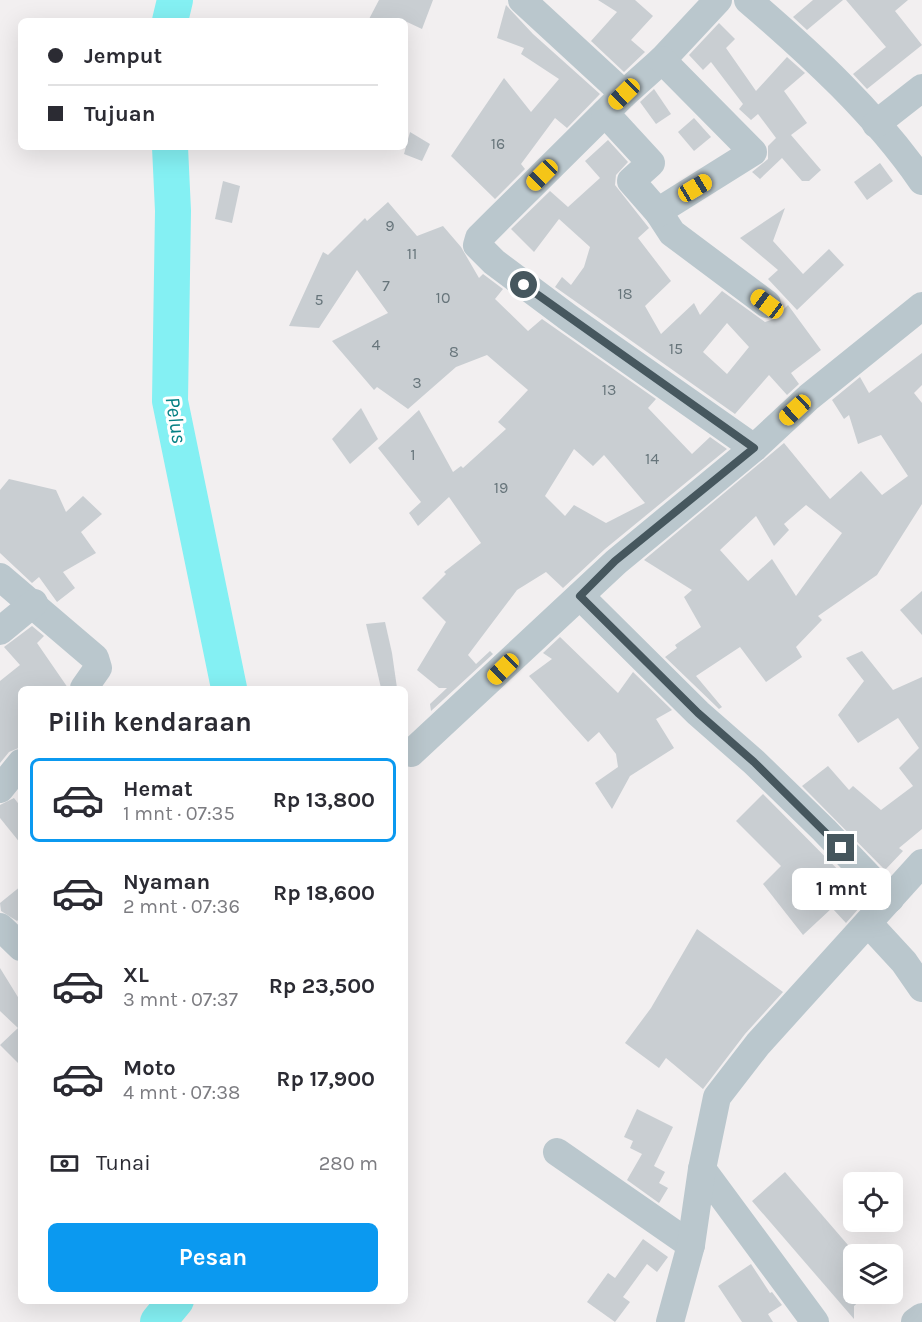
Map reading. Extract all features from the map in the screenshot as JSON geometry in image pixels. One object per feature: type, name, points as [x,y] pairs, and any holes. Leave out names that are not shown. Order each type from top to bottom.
[{"type":"street","points":[[522,0],[614,104],[651,163],[631,181],[659,213],[672,233],[767,304]]},
{"type":"street","points":[[718,0],[662,60],[614,104],[479,238],[477,245],[494,262],[569,318],[754,448]]},
{"type":"street","points":[[748,0],[795,40],[876,124],[922,182]]},
{"type":"street","points":[[659,213],[753,152],[662,60]]},
{"type":"street","points":[[876,124],[922,88]]},
{"type":"street","points":[[411,753],[615,561],[754,448],[808,397],[922,306]]},
{"type":"street","points":[[0,577],[34,603],[95,658],[99,668],[86,686]]},
{"type":"street","points":[[580,596],[698,713],[754,762],[824,830],[890,899]]},
{"type":"street","points":[[0,631],[34,603]]},
{"type":"street","points":[[0,789],[18,767]]},
{"type":"street","points":[[670,1322],[691,1245],[702,1169],[717,1096],[758,1044],[922,863]]},
{"type":"street","points":[[868,923],[904,962],[922,987]]},
{"type":"street","points":[[0,927],[18,944]]},
{"type":"street","points":[[557,1152],[691,1245]]},
{"type":"street","points":[[702,1169],[815,1322]]},
{"type":"street","points":[[915,1322],[922,1317]]},
{"type":"building","points":[[379,0],[433,0],[422,29],[408,22],[408,18],[370,18]]},
{"type":"building","points":[[598,0],[635,0],[653,16],[631,40],[645,52],[624,72],[591,41],[617,12]]},
{"type":"building","points":[[813,0],[843,0],[807,30],[793,17]]},
{"type":"building","points":[[846,0],[908,0],[895,11],[922,45],[867,89],[853,74],[886,47]]},
{"type":"building","points":[[506,5],[533,34],[600,94],[567,128],[555,118],[521,164],[525,169],[495,199],[451,156],[504,78],[531,112],[559,79],[521,54],[524,48],[497,38]]},
{"type":"building","points":[[719,23],[735,39],[726,48],[756,91],[787,57],[805,73],[784,91],[807,123],[791,135],[821,170],[809,181],[802,181],[782,158],[760,179],[752,172],[768,159],[768,146],[776,138],[758,114],[751,120],[739,109],[743,104],[711,62],[703,70],[689,55]]},
{"type":"building","points":[[654,89],[671,114],[656,124],[640,102]]},
{"type":"building","points":[[694,118],[711,137],[694,151],[678,132]]},
{"type":"building","points":[[410,132],[430,144],[422,161],[404,154],[405,150],[408,150]]},
{"type":"building","points":[[608,140],[628,162],[616,175],[615,185],[649,228],[638,238],[671,281],[645,306],[661,334],[694,303],[700,315],[722,291],[765,322],[774,319],[788,305],[821,350],[791,373],[799,384],[787,395],[769,375],[735,414],[555,287],[562,277],[571,285],[584,267],[590,247],[559,219],[534,252],[511,229],[550,191],[568,207],[600,178],[585,161]],"holes":[[[727,323],[749,347],[727,374],[703,352]]]},
{"type":"building","points":[[880,163],[893,181],[867,200],[854,182]]},
{"type":"building","points":[[223,181],[240,186],[232,223],[215,219]]},
{"type":"building","points":[[388,202],[417,236],[443,226],[461,247],[479,278],[483,274],[503,289],[495,299],[528,331],[542,319],[656,399],[648,408],[692,454],[710,437],[727,449],[605,549],[563,588],[546,572],[517,590],[468,655],[476,664],[490,651],[493,654],[431,711],[430,704],[447,688],[439,688],[417,670],[446,622],[422,598],[446,574],[444,572],[481,543],[449,497],[418,526],[409,513],[421,502],[378,448],[419,410],[453,472],[461,466],[463,468],[506,429],[498,422],[528,390],[487,355],[456,367],[408,409],[377,387],[374,390],[332,341],[388,313],[357,270],[319,328],[289,326],[323,252],[328,255],[365,218],[367,221]],"holes":[[[574,449],[593,466],[604,455],[645,503],[606,523],[574,505],[565,516],[545,496]]]},
{"type":"building","points":[[785,208],[773,241],[803,274],[829,249],[844,265],[797,310],[768,279],[778,270],[740,238]]},
{"type":"building","points":[[922,353],[922,385],[914,393],[922,403],[922,504],[877,575],[818,616],[822,620],[796,647],[802,657],[766,682],[740,647],[696,676],[722,707],[719,709],[665,657],[677,648],[675,645],[701,627],[684,597],[692,590],[644,560],[784,443],[830,499],[861,471],[882,495],[908,476],[881,435],[858,444],[849,415],[844,419],[832,400],[860,377],[869,393]],"holes":[[[806,505],[842,533],[796,596],[772,559],[748,581],[720,550],[756,516],[774,546],[789,530],[784,524]]]},
{"type":"building","points":[[361,408],[378,439],[350,464],[332,439]]},
{"type":"building","points":[[9,479],[56,490],[66,512],[83,496],[102,514],[81,532],[96,553],[63,572],[75,588],[57,602],[39,577],[32,583],[0,553],[0,490]]},
{"type":"building","points":[[922,591],[922,635],[900,610]]},
{"type":"building","points":[[385,622],[397,686],[381,686],[366,624]]},
{"type":"building","points":[[32,626],[44,636],[37,643],[67,686],[18,686],[18,748],[9,752],[0,763],[0,681],[20,665],[4,647]]},
{"type":"building","points":[[560,637],[618,693],[633,672],[672,710],[656,719],[674,748],[630,776],[612,809],[595,783],[618,767],[616,754],[599,732],[588,742],[529,676],[552,659],[543,653]]},
{"type":"building","points":[[862,651],[893,690],[922,677],[922,829],[899,848],[903,851],[885,870],[802,786],[828,766],[849,790],[853,786],[881,810],[913,786],[899,768],[919,748],[898,718],[858,743],[838,715],[864,681],[846,658]]},
{"type":"building","points":[[763,794],[867,899],[846,923],[832,908],[803,935],[763,884],[781,866],[736,821]]},
{"type":"building","points":[[14,798],[18,803],[18,840],[0,818],[0,805]]},
{"type":"building","points":[[18,888],[17,921],[1,911],[0,903]]},
{"type":"building","points":[[697,929],[783,992],[745,1034],[703,1089],[666,1058],[659,1068],[625,1043],[651,1008]]},
{"type":"building","points":[[0,968],[18,997],[18,1028],[0,1011]]},
{"type":"building","points":[[18,1028],[18,1063],[0,1045]]},
{"type":"building","points":[[637,1109],[673,1127],[654,1166],[665,1172],[659,1183],[668,1188],[659,1203],[627,1180],[642,1154],[630,1148],[633,1141],[624,1137]]},
{"type":"building","points":[[785,1172],[847,1244],[843,1244],[843,1304],[856,1304],[854,1306],[854,1319],[752,1201]]},
{"type":"building","points":[[643,1239],[668,1257],[657,1272],[647,1264],[623,1297],[630,1302],[615,1322],[587,1302],[608,1273],[615,1278]]},
{"type":"building","points":[[751,1264],[770,1293],[772,1292],[782,1305],[768,1314],[773,1322],[742,1322],[718,1286]]},
{"type":"waterway","name":"Pelus","points":[[171,18],[175,0]]},
{"type":"waterway","name":"Pelus","points":[[170,150],[173,211],[170,401],[229,686]]},
{"type":"waterway","name":"Pelus","points":[[158,1322],[173,1304]]},
{"type":"route","points":[[524,285],[754,448],[615,561],[580,596],[698,713],[754,762],[841,848]]}]
